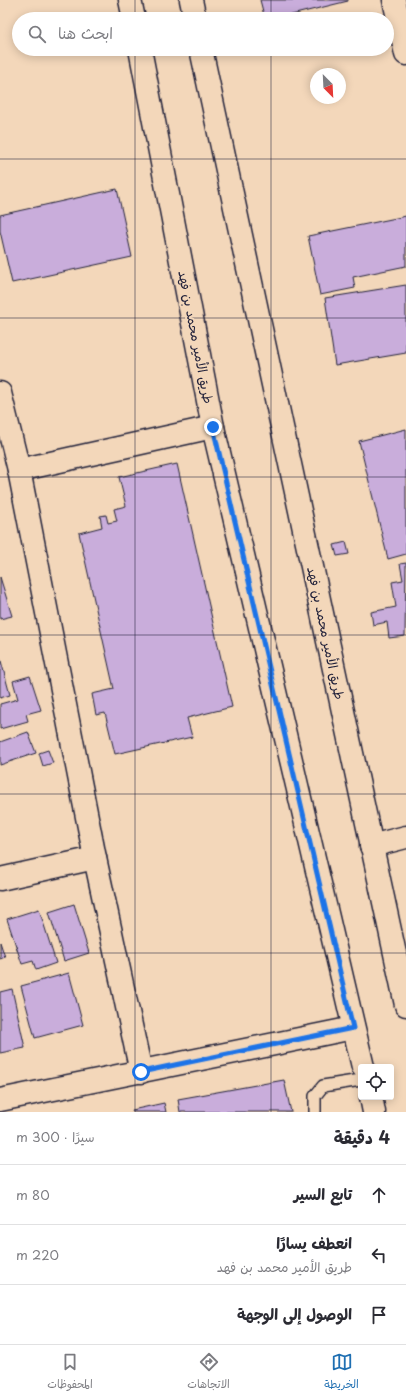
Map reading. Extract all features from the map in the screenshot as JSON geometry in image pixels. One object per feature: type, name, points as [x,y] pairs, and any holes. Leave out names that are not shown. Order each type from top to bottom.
[{"type":"street","points":[[130,0],[133,12]]},
{"type":"street","points":[[191,0],[194,12]]},
{"type":"street","points":[[394,0],[406,54]]},
{"type":"street","name":"طريق الأمير محمد بن فهد","points":[[141,56],[213,427],[362,1064]]},
{"type":"street","name":"طريق الأمير محمد بن فهد","points":[[202,56],[406,1005]]},
{"type":"street","points":[[0,393],[19,470],[95,858],[141,1072]]},
{"type":"street","points":[[19,470],[213,427]]},
{"type":"street","points":[[371,846],[406,837]]},
{"type":"street","points":[[0,879],[95,858]]},
{"type":"street","points":[[0,1100],[353,1028]]},
{"type":"street","points":[[371,1100],[374,1112]]},
{"type":"lane","points":[[315,1112],[314,1096],[323,1086],[358,1080]]},
{"type":"building","points":[[260,0],[348,0],[303,12],[263,12]]},
{"type":"building","points":[[117,189],[132,257],[12,283],[0,231],[0,215]]},
{"type":"building","points":[[406,216],[406,266],[353,277],[355,288],[320,295],[308,236]]},
{"type":"building","points":[[406,285],[406,353],[335,365],[325,298]]},
{"type":"building","points":[[406,429],[406,554],[388,559],[359,441]]},
{"type":"building","points":[[177,464],[232,707],[187,718],[192,737],[115,754],[105,713],[96,715],[92,694],[114,689],[79,533],[102,527],[100,516],[106,515],[108,523],[117,521],[114,509],[126,506],[119,477]]},
{"type":"building","points":[[346,542],[349,554],[337,556],[334,545]]},
{"type":"building","points":[[406,563],[405,636],[389,638],[387,622],[373,625],[371,612],[396,607],[392,582],[403,580],[400,564]]},
{"type":"building","points":[[0,577],[12,616],[0,619]]},
{"type":"building","points":[[0,657],[10,695],[0,698]]},
{"type":"building","points":[[30,676],[41,710],[26,714],[28,721],[0,729],[0,704],[18,699],[13,681]]},
{"type":"building","points":[[28,732],[36,753],[0,765],[0,742]]},
{"type":"building","points":[[48,750],[53,763],[43,766],[39,753]]},
{"type":"building","points":[[74,904],[89,953],[64,961],[49,912]]},
{"type":"building","points":[[39,909],[56,963],[36,970],[33,961],[22,964],[7,919]]},
{"type":"building","points":[[0,942],[5,957],[0,959]]},
{"type":"building","points":[[69,973],[83,1025],[35,1038],[21,986]]},
{"type":"building","points":[[12,989],[25,1048],[0,1053],[0,992]]},
{"type":"building","points":[[284,1080],[291,1112],[180,1112],[178,1099]]},
{"type":"building","points":[[164,1103],[166,1112],[133,1112],[132,1110]]},
{"type":"route","points":[[141,1072],[353,1028],[213,427]]}]
